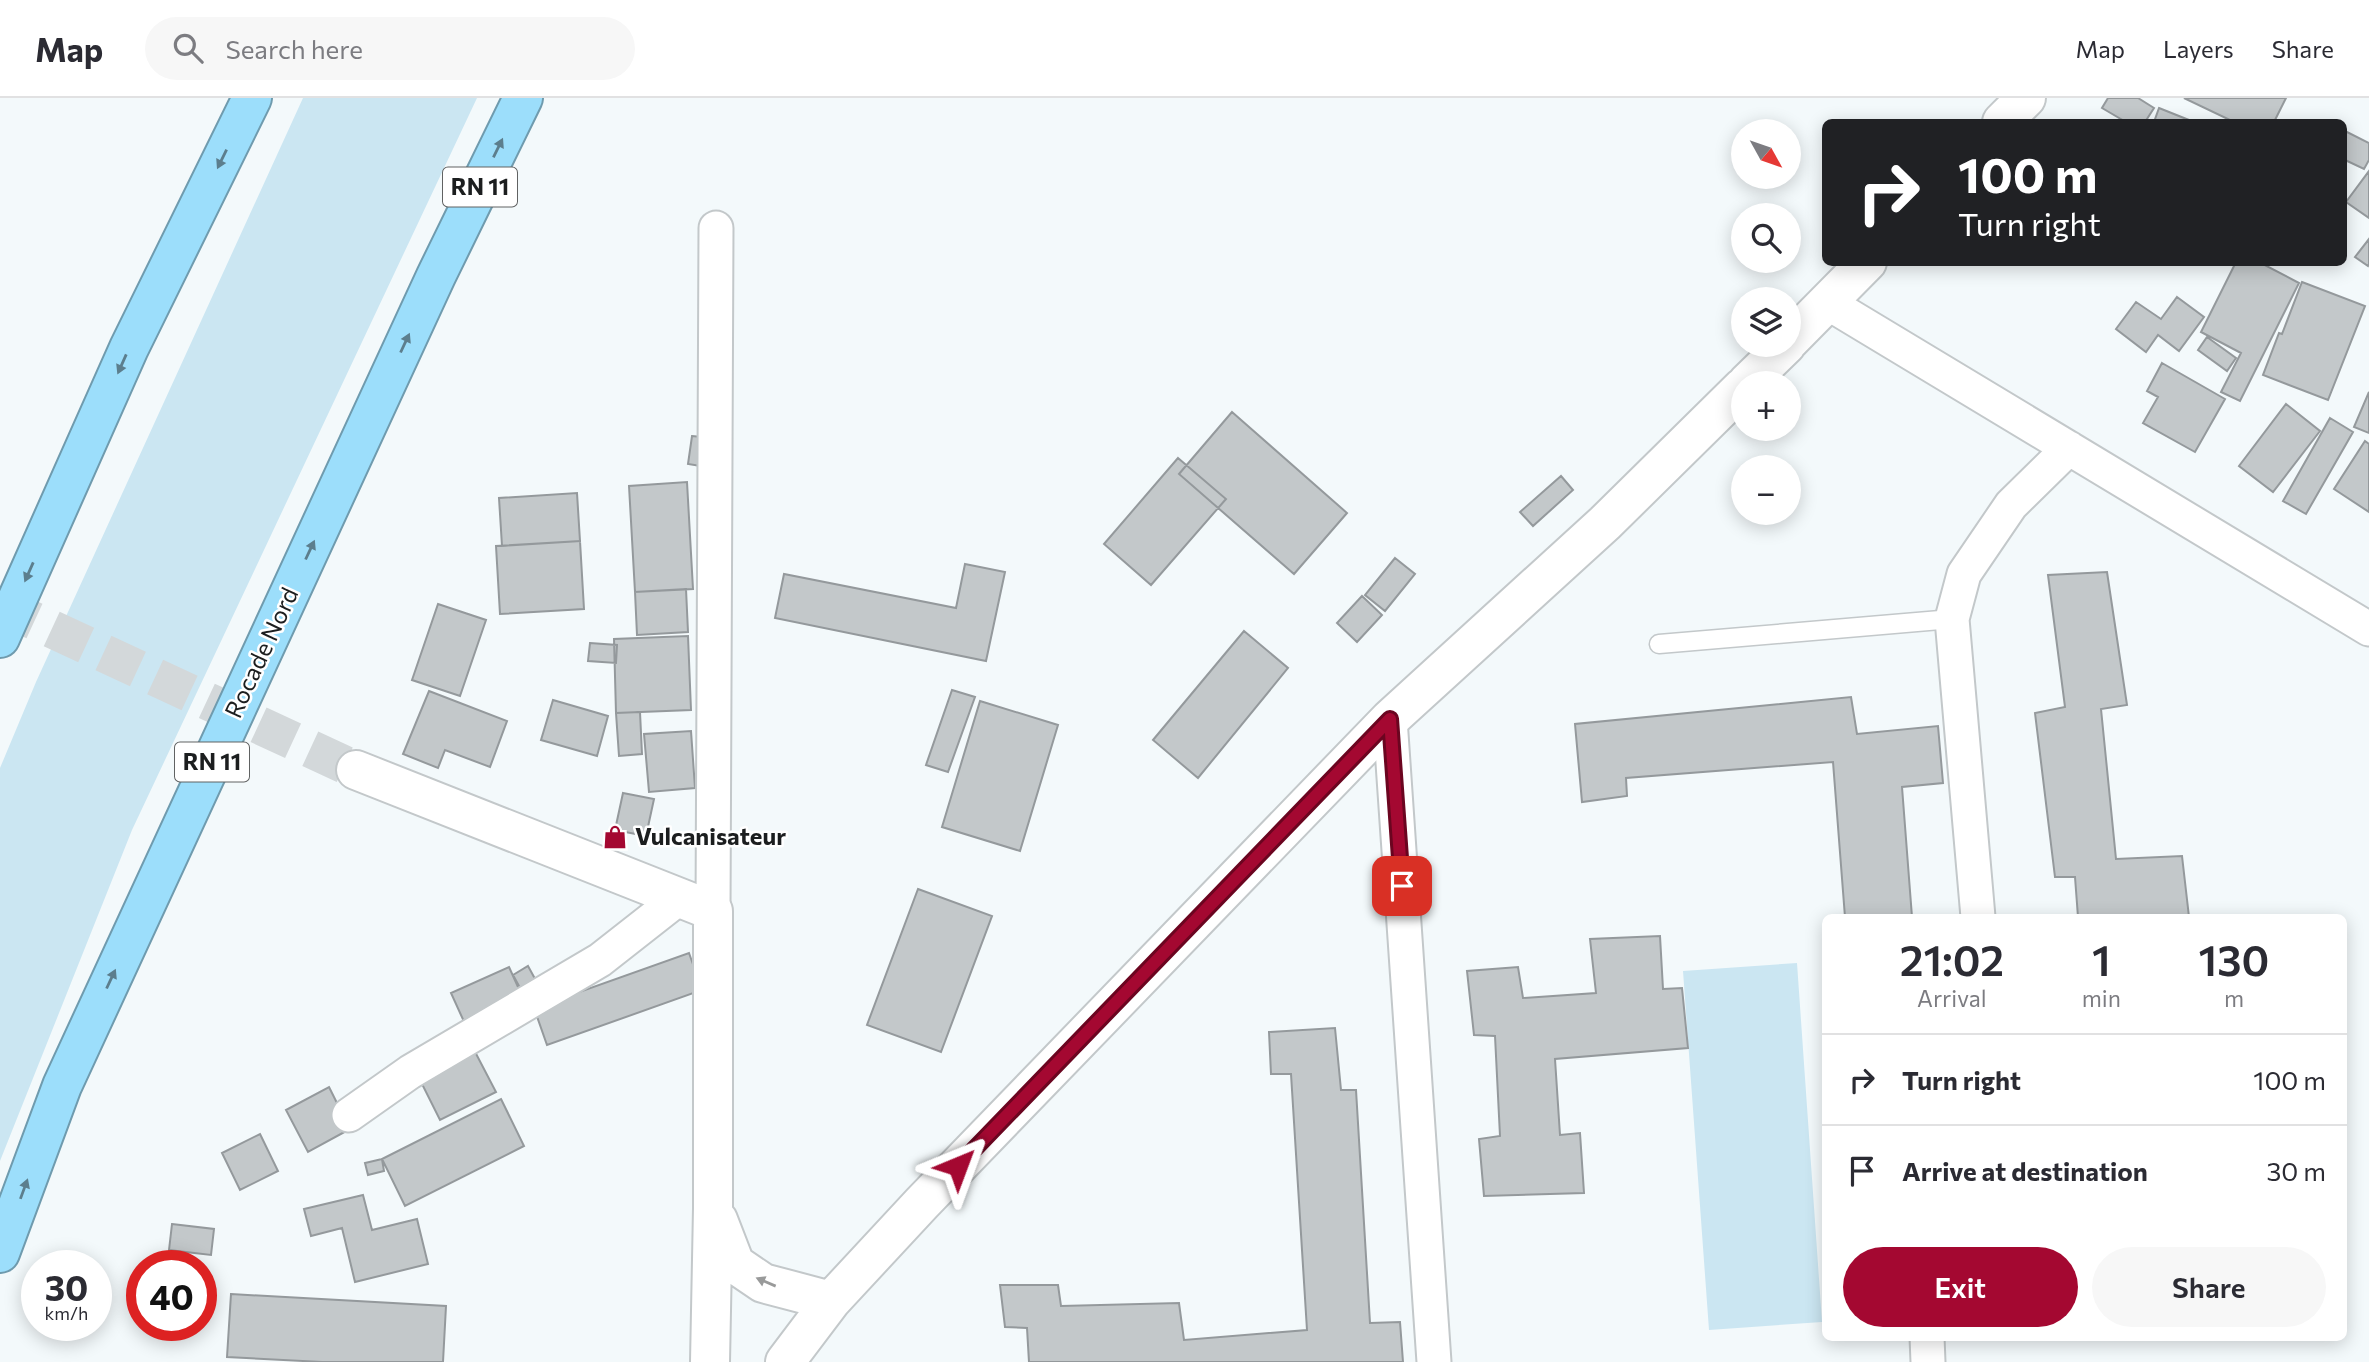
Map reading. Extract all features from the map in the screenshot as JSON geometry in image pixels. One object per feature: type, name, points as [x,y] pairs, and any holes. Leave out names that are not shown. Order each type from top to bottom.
[{"type":"highway","points":[[0,638],[129,348],[252,98]]},
{"type":"highway","name":"Rocade Nord","points":[[0,1253],[62,1086],[436,276],[523,98]]},
{"type":"street","points":[[2005,119],[2026,98]]},
{"type":"street","points":[[710,1362],[713,1208],[696,905],[716,228]]},
{"type":"street","points":[[1801,329],[1863,266]]},
{"type":"street","points":[[1828,303],[2369,629]]},
{"type":"street","points":[[1759,371],[1773,357]]},
{"type":"street","points":[[785,1362],[831,1301],[922,1203],[1390,719],[1605,523],[1731,399]]},
{"type":"street","points":[[1978,914],[1952,619],[1964,574],[2011,505],[2069,447]]},
{"type":"street","points":[[1390,719],[1434,1362]]},
{"type":"street","points":[[356,771],[696,905]]},
{"type":"street","points":[[349,1115],[410,1072],[696,905]]},
{"type":"street","points":[[713,1208],[735,1264],[763,1283],[831,1301]]},
{"type":"street","points":[[1927,1341],[1928,1362]]},
{"type":"lane","points":[[1659,643],[1952,619]]},
{"type":"shaded area","points":[[303,98],[477,98],[132,830],[0,1161],[0,768],[36,682]]},
{"type":"shaded area","points":[[1797,963],[1822,1322],[1709,1330],[1683,971]]},
{"type":"building","points":[[2108,98],[2138,98],[2154,108],[2147,119],[2121,119],[2102,108]]},
{"type":"building","points":[[2184,98],[2286,98],[2276,119],[2228,119]]},
{"type":"building","points":[[2159,108],[2186,119],[2155,119]]},
{"type":"building","points":[[2347,132],[2369,143],[2369,160],[2364,169],[2347,161]]},
{"type":"building","points":[[2369,171],[2369,218],[2347,201]]},
{"type":"building","points":[[2369,239],[2369,264],[2368,266],[2355,257]]},
{"type":"building","points":[[2234,266],[2267,266],[2299,283],[2240,401],[2221,392],[2241,353],[2201,332]]},
{"type":"building","points":[[2302,282],[2365,306],[2328,400],[2263,375]]},
{"type":"building","points":[[2177,297],[2204,317],[2179,351],[2158,335],[2146,352],[2116,329],[2136,302],[2161,319]]},
{"type":"building","points":[[2207,337],[2236,358],[2227,371],[2198,350]]},
{"type":"building","points":[[2162,363],[2225,399],[2195,452],[2143,423],[2158,397],[2147,391]]},
{"type":"building","points":[[2369,392],[2369,433],[2354,427]]},
{"type":"building","points":[[2286,404],[2320,431],[2273,492],[2239,466]]},
{"type":"building","points":[[1232,412],[1347,513],[1294,574],[1179,474]]},
{"type":"building","points":[[2330,418],[2353,432],[2306,514],[2283,501]]},
{"type":"building","points":[[692,436],[711,438],[707,467],[688,464]]},
{"type":"building","points":[[2365,441],[2369,444],[2369,512],[2334,489]]},
{"type":"building","points":[[1178,458],[1226,499],[1151,585],[1104,544]]},
{"type":"building","points":[[1561,476],[1573,490],[1533,526],[1520,512]]},
{"type":"building","points":[[687,482],[693,589],[635,592],[629,486]]},
{"type":"building","points":[[577,493],[580,541],[502,546],[499,498]]},
{"type":"building","points":[[580,541],[584,609],[500,614],[496,546]]},
{"type":"building","points":[[1395,558],[1415,574],[1385,611],[1365,595]]},
{"type":"building","points":[[965,564],[1005,572],[986,661],[775,618],[784,574],[956,608]]},
{"type":"building","points":[[2107,572],[2127,705],[2101,709],[2116,859],[2182,856],[2189,914],[2078,914],[2075,877],[2055,877],[2035,713],[2065,707],[2048,575]]},
{"type":"building","points":[[686,589],[688,632],[637,635],[635,592]]},
{"type":"building","points":[[1362,596],[1382,615],[1357,642],[1337,623]]},
{"type":"building","points":[[438,604],[486,620],[460,696],[412,680]]},
{"type":"building","points":[[1244,631],[1288,668],[1198,778],[1153,740]]},
{"type":"building","points":[[688,636],[691,710],[616,713],[614,639]]},
{"type":"building","points":[[590,643],[617,645],[616,663],[588,661]]},
{"type":"building","points":[[952,690],[975,697],[948,772],[926,765]]},
{"type":"building","points":[[429,691],[507,721],[490,767],[445,750],[438,768],[403,754]]},
{"type":"building","points":[[1851,697],[1857,734],[1938,726],[1943,783],[1902,787],[1912,914],[1845,914],[1833,762],[1626,778],[1627,796],[1582,802],[1575,724]]},
{"type":"building","points":[[553,700],[608,716],[597,756],[541,740]]},
{"type":"building","points":[[980,701],[1058,725],[1020,851],[942,827]]},
{"type":"building","points":[[640,712],[642,754],[619,756],[616,713]]},
{"type":"building","points":[[691,731],[695,788],[649,792],[644,734]]},
{"type":"building","points":[[623,793],[654,799],[646,836],[615,830]]},
{"type":"building","points":[[918,889],[992,916],[941,1052],[867,1025]]},
{"type":"building","points":[[1660,936],[1663,989],[1682,988],[1688,1048],[1555,1059],[1560,1135],[1580,1133],[1584,1193],[1484,1196],[1479,1139],[1500,1136],[1495,1036],[1474,1035],[1467,971],[1518,967],[1523,998],[1596,993],[1590,939]]},
{"type":"building","points":[[689,953],[702,990],[547,1045],[534,1008]]},
{"type":"building","points":[[528,966],[540,988],[525,997],[513,975]]},
{"type":"building","points":[[509,967],[523,998],[466,1026],[451,993]]},
{"type":"building","points":[[1335,1028],[1341,1090],[1356,1090],[1370,1323],[1400,1322],[1403,1362],[1029,1362],[1027,1328],[1005,1327],[1000,1285],[1058,1285],[1061,1306],[1179,1303],[1184,1340],[1307,1330],[1291,1074],[1271,1074],[1269,1032]]},
{"type":"building","points":[[472,1046],[496,1092],[440,1120],[417,1074]]},
{"type":"building","points":[[329,1087],[350,1129],[308,1152],[286,1110]]},
{"type":"building","points":[[501,1099],[524,1146],[405,1206],[382,1159]]},
{"type":"building","points":[[260,1134],[278,1171],[240,1190],[222,1153]]},
{"type":"building","points":[[382,1159],[384,1171],[368,1175],[365,1163]]},
{"type":"building","points":[[363,1195],[372,1230],[417,1219],[428,1264],[355,1282],[342,1228],[311,1236],[304,1209]]},
{"type":"building","points":[[172,1224],[214,1229],[212,1250],[169,1250]]},
{"type":"building","points":[[231,1294],[446,1306],[443,1362],[322,1362],[227,1357]]},
{"type":"tunnel","points":[[0,605],[356,770]]},
{"type":"place","name":"Vulcanisateur","points":[[615,837]]},
{"type":"route","points":[[958,1166],[1390,719],[1402,886]]}]
